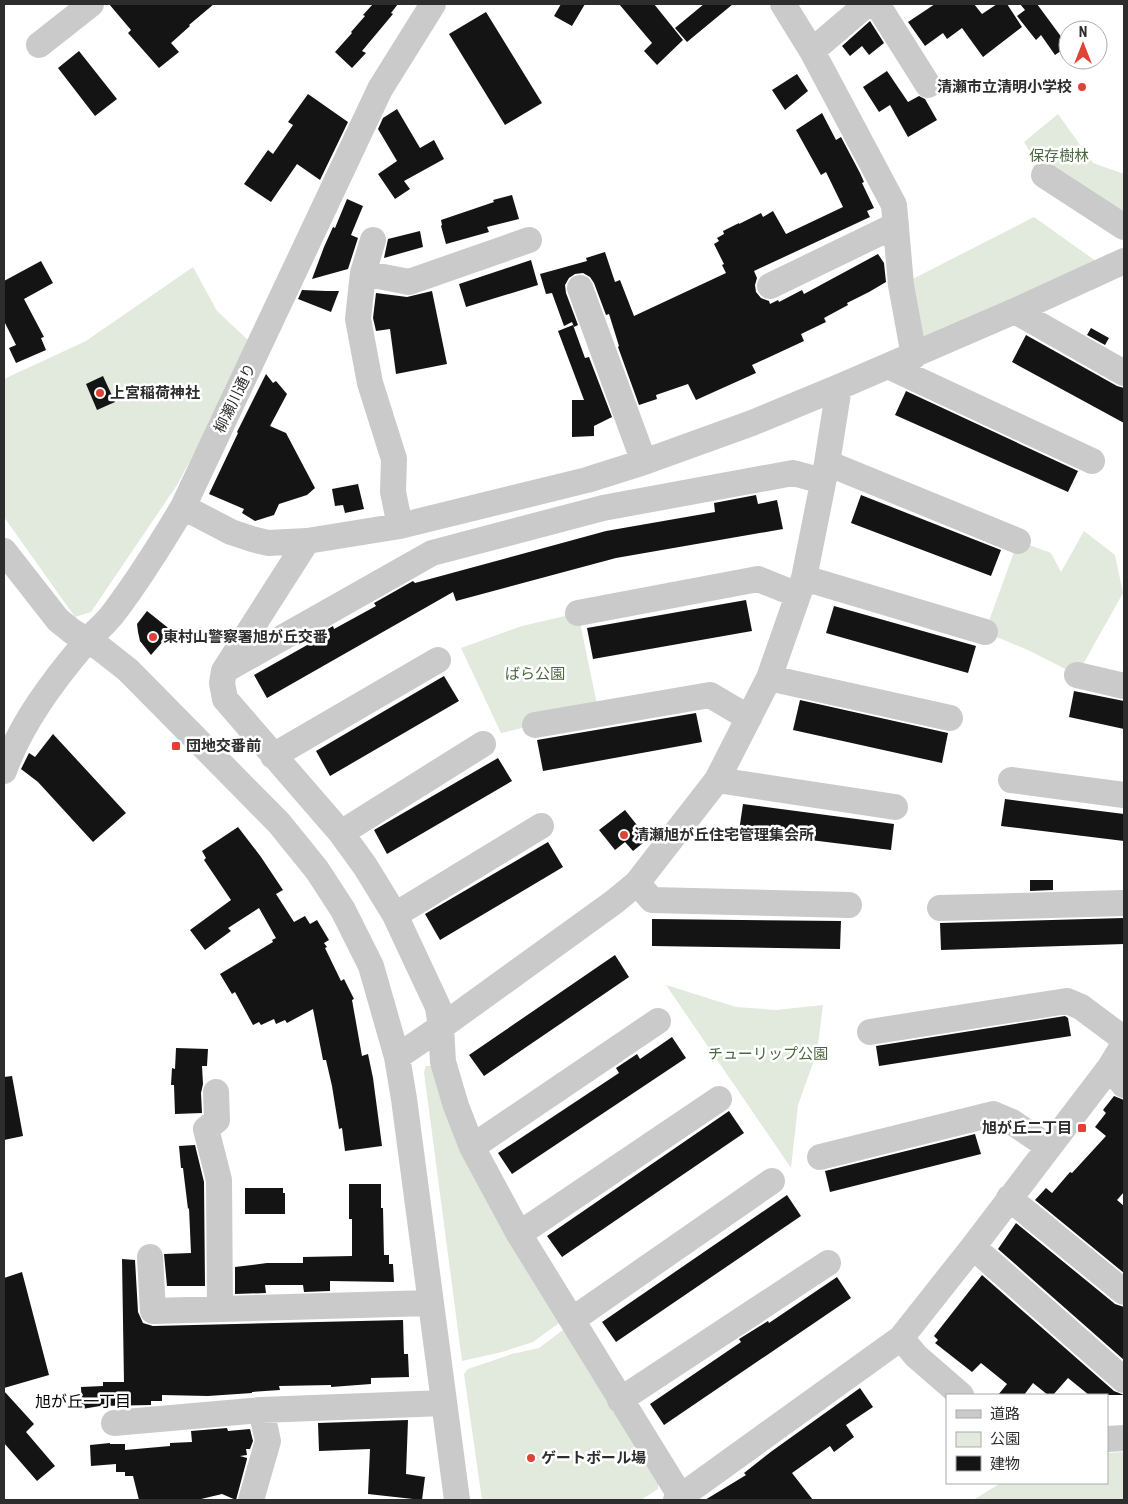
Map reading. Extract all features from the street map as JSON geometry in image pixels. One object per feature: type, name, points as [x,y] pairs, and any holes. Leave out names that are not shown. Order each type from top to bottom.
[{"type":"street","points":[[39,46],[91,4]]},
{"type":"street","name":"柳瀬川通り","points":[[4,771],[9,755],[24,726],[60,673],[111,616],[163,541],[183,507],[376,98],[432,4]]},
{"type":"street","points":[[783,4],[812,51],[894,205],[901,285],[914,356]]},
{"type":"street","points":[[812,51],[867,4]]},
{"type":"street","points":[[877,4],[928,85]]},
{"type":"street","points":[[1044,175],[1124,227]]},
{"type":"street","points":[[770,286],[896,225]]},
{"type":"street","points":[[373,240],[363,272],[358,319],[370,383],[394,459],[394,492],[400,526]]},
{"type":"street","points":[[363,272],[409,282],[529,240]]},
{"type":"street","points":[[183,507],[252,540],[268,543],[307,541],[400,526],[587,480],[644,462],[752,423],[840,388],[1124,261]]},
{"type":"street","points":[[580,288],[644,462]]},
{"type":"street","points":[[1015,311],[1124,373]]},
{"type":"street","points":[[888,366],[1092,461]]},
{"type":"street","points":[[397,1056],[614,902],[637,882],[717,780],[769,678],[801,587],[840,388]]},
{"type":"street","points":[[224,671],[432,554],[603,508],[793,473],[825,472],[1018,540]]},
{"type":"street","points":[[307,541],[224,671],[222,683],[225,699],[341,833],[365,866],[395,915],[438,1007],[443,1062],[456,1106],[472,1147],[519,1234],[678,1499],[901,1338],[1049,1147],[1117,1076],[1124,1044]]},
{"type":"street","points":[[4,551],[58,620],[73,632],[100,648],[128,670],[279,823],[317,870],[343,910],[371,966],[397,1056],[404,1099],[457,1500]]},
{"type":"street","points":[[578,613],[758,579],[801,587],[985,632]]},
{"type":"street","points":[[273,756],[438,660]]},
{"type":"street","points":[[1077,675],[1124,686]]},
{"type":"street","points":[[769,678],[950,718]]},
{"type":"street","points":[[535,725],[710,695],[749,718]]},
{"type":"street","points":[[341,833],[483,744]]},
{"type":"street","points":[[717,780],[895,807]]},
{"type":"street","points":[[1011,780],[1124,795]]},
{"type":"street","points":[[395,915],[542,826]]},
{"type":"street","points":[[637,882],[652,900],[849,905]]},
{"type":"street","points":[[940,908],[1124,903]]},
{"type":"street","points":[[870,1032],[1067,1001],[1081,1007],[1124,1039]]},
{"type":"street","points":[[472,1147],[658,1021]]},
{"type":"street","points":[[216,1092],[217,1120],[206,1129],[219,1180],[220,1309]]},
{"type":"street","points":[[519,1234],[719,1099]]},
{"type":"street","points":[[820,1157],[993,1114],[1012,1122],[1049,1147]]},
{"type":"street","points":[[572,1320],[772,1181]]},
{"type":"street","points":[[1009,1198],[1124,1292]]},
{"type":"street","points":[[973,1247],[1124,1380]]},
{"type":"street","points":[[150,1257],[154,1310],[430,1303]]},
{"type":"street","points":[[620,1400],[828,1263]]},
{"type":"street","points":[[901,1338],[916,1356],[960,1394]]},
{"type":"street","points":[[114,1423],[261,1410],[444,1403]]},
{"type":"street","points":[[251,1500],[268,1441],[261,1410]]},
{"type":"street","points":[[1108,1439],[1124,1438]]},
{"type":"green space","name":"保存樹林","points":[[1058,114],[1093,163],[1124,174],[1124,227],[1044,175],[1024,142]]},
{"type":"green space","points":[[1034,217],[1107,269],[914,356],[901,285]]},
{"type":"green space","points":[[193,267],[217,311],[248,340],[210,424],[177,485],[91,612],[75,617],[4,517],[4,379],[86,341]]},
{"type":"green space","points":[[1084,531],[1115,555],[1123,593],[1077,675],[1030,651],[985,632],[1018,541],[1051,553],[1061,572]]},
{"type":"green space","name":"ばら公園","points":[[578,613],[599,714],[501,733],[461,648],[522,626]]},
{"type":"green space","name":"チューリップ公園","points":[[666,985],[736,1007],[776,1010],[823,1005],[817,1052],[798,1105],[791,1168]]},
{"type":"green space","points":[[426,1066],[432,1066],[559,1323],[533,1342],[502,1352],[462,1361],[424,1072]]},
{"type":"green space","points":[[563,1330],[658,1477],[658,1489],[641,1500],[482,1500],[464,1374],[468,1369],[512,1354],[539,1348]]},
{"type":"green space","points":[[1122,1452],[1124,1454],[1124,1500],[973,1500],[999,1484],[1108,1484],[1108,1453]]},
{"type":"building","points":[[109,4],[214,4],[171,43],[179,52],[159,68],[128,33],[131,30]]},
{"type":"building","points":[[373,4],[398,4],[391,13],[393,14],[362,51],[366,53],[352,68],[335,52],[352,33],[365,16],[363,15]]},
{"type":"building","points":[[561,4],[585,4],[572,26],[554,16]]},
{"type":"building","points":[[619,4],[654,4],[683,40],[657,65],[644,51],[652,43]]},
{"type":"building","points":[[704,4],[733,4],[687,42],[675,28]]},
{"type":"building","points":[[935,4],[974,4],[982,14],[997,4],[1007,4],[1022,27],[983,57],[962,28],[947,39],[943,33],[925,46],[908,22]]},
{"type":"building","points":[[1020,4],[1037,4],[1058,32],[1058,53],[1055,55],[1041,35],[1036,40],[1017,16],[1025,10]]},
{"type":"building","points":[[486,12],[542,103],[505,125],[449,34]]},
{"type":"building","points":[[870,21],[884,43],[869,55],[862,46],[850,56],[842,46]]},
{"type":"building","points":[[79,51],[117,99],[95,116],[58,68]]},
{"type":"building","points":[[887,71],[908,102],[919,96],[925,99],[937,120],[908,137],[890,105],[879,112],[863,87]]},
{"type":"building","points":[[797,74],[808,91],[785,110],[772,90]]},
{"type":"building","points":[[308,94],[348,122],[320,180],[297,164],[271,202],[244,184],[268,150],[273,154],[293,125],[288,122]]},
{"type":"building","points":[[397,109],[420,148],[434,140],[444,159],[404,181],[410,189],[395,199],[378,174],[397,161],[378,129],[383,118]]},
{"type":"building","points":[[822,113],[836,140],[841,137],[860,173],[864,182],[862,183],[874,208],[867,211],[870,217],[754,271],[757,278],[756,292],[761,298],[769,301],[770,304],[778,300],[779,302],[802,290],[804,294],[878,254],[884,263],[886,282],[824,318],[826,322],[801,334],[804,341],[752,365],[756,373],[696,400],[688,384],[656,395],[657,399],[639,405],[618,347],[609,314],[606,315],[590,277],[583,273],[575,274],[569,278],[565,285],[566,293],[578,325],[574,327],[572,322],[564,326],[552,293],[546,294],[540,274],[587,261],[586,258],[605,252],[615,282],[620,280],[634,316],[726,273],[722,265],[724,264],[714,244],[719,241],[717,238],[724,234],[723,231],[761,213],[763,217],[773,211],[786,234],[843,207],[826,172],[821,175],[796,130]]},
{"type":"building","points":[[512,195],[519,219],[487,227],[489,232],[446,244],[441,220],[494,202],[493,200]]},
{"type":"building","points":[[347,199],[363,206],[351,235],[358,238],[348,269],[312,279],[324,247],[333,227],[335,228]]},
{"type":"building","points":[[420,231],[423,247],[384,258],[388,239]]},
{"type":"building","points":[[531,260],[538,285],[466,307],[459,284]]},
{"type":"building","points":[[41,261],[53,283],[24,299],[44,337],[41,338],[46,350],[16,363],[9,348],[16,345],[4,321],[4,281]]},
{"type":"building","points":[[302,290],[339,291],[331,312],[298,299]]},
{"type":"building","points":[[432,291],[447,364],[396,374],[390,329],[376,331],[373,318],[376,293],[407,297]]},
{"type":"building","points":[[573,325],[585,358],[589,357],[612,417],[594,426],[594,436],[572,437],[572,400],[584,400],[558,331]]},
{"type":"building","points":[[1091,328],[1109,338],[1105,345],[1087,335]]},
{"type":"building","points":[[1026,335],[1117,386],[1124,388],[1124,423],[1012,362]]},
{"type":"building","points":[[266,374],[273,383],[276,381],[287,394],[270,426],[286,433],[315,488],[307,495],[279,504],[274,515],[255,521],[242,513],[244,509],[209,494]]},
{"type":"building","name":"上宮稲荷神社","points":[[103,376],[115,402],[97,410],[86,384]]},
{"type":"building","points":[[906,391],[1078,471],[1068,492],[895,415]]},
{"type":"building","points":[[358,484],[364,509],[345,513],[343,505],[335,506],[332,489]]},
{"type":"building","points":[[756,495],[758,504],[777,500],[783,529],[616,558],[456,601],[453,592],[267,698],[254,675],[309,644],[307,641],[333,626],[334,629],[376,606],[374,603],[413,581],[415,583],[606,531],[715,512],[714,503]]},
{"type":"building","points":[[861,495],[1001,550],[991,576],[851,523]]},
{"type":"building","points":[[746,600],[752,631],[593,659],[587,628]]},
{"type":"building","points":[[834,606],[976,646],[968,673],[826,633]]},
{"type":"building","name":"東村山警察署旭が丘交番","points":[[147,611],[172,631],[151,655],[140,641],[137,624]]},
{"type":"building","points":[[444,676],[459,701],[330,776],[316,751]]},
{"type":"building","points":[[1074,691],[1124,701],[1124,729],[1069,717]]},
{"type":"building","points":[[800,700],[948,733],[942,763],[793,730]]},
{"type":"building","points":[[696,713],[702,742],[543,771],[537,740]]},
{"type":"building","points":[[53,734],[126,813],[93,842],[38,782],[21,769],[29,753],[35,757]]},
{"type":"building","points":[[498,758],[512,781],[387,854],[374,830]]},
{"type":"building","points":[[1005,799],[1124,814],[1124,841],[1001,826]]},
{"type":"building","points":[[743,804],[894,824],[891,850],[739,831]]},
{"type":"building","name":"清瀬旭が丘住宅管理集会所","points":[[625,810],[648,839],[633,851],[625,842],[615,850],[599,830]]},
{"type":"building","points":[[238,827],[283,890],[276,894],[294,922],[305,916],[310,924],[317,920],[329,940],[324,943],[327,947],[325,948],[341,981],[344,979],[354,999],[352,1000],[362,1056],[368,1054],[373,1078],[382,1146],[345,1151],[342,1128],[339,1129],[332,1086],[326,1060],[323,1060],[313,1009],[287,1023],[285,1020],[276,1024],[274,1019],[261,1025],[259,1022],[253,1025],[235,992],[232,994],[220,974],[273,942],[272,940],[276,938],[259,908],[228,928],[231,931],[205,950],[190,930],[231,900],[204,860],[206,858],[202,851]]},
{"type":"building","points":[[548,842],[563,867],[440,940],[425,914]]},
{"type":"building","points":[[1030,880],[1053,880],[1053,890],[1030,891]]},
{"type":"building","points":[[1124,918],[1124,944],[941,950],[940,923]]},
{"type":"building","points":[[652,919],[841,921],[840,949],[652,946]]},
{"type":"building","points":[[615,955],[629,977],[484,1076],[469,1055]]},
{"type":"building","points":[[1065,1016],[1068,1018],[1071,1036],[879,1066],[876,1046]]},
{"type":"building","points":[[672,1037],[686,1058],[512,1174],[498,1153],[619,1073],[616,1068],[637,1054],[640,1059]]},
{"type":"building","points":[[176,1048],[208,1049],[207,1066],[202,1066],[202,1113],[175,1114],[174,1085],[171,1085],[172,1068],[175,1069]]},
{"type":"building","points":[[12,1076],[23,1136],[4,1140],[4,1077]]},
{"type":"building","points":[[1114,1096],[1124,1100],[1124,1192],[1117,1200],[1124,1206],[1124,1273],[1035,1200],[1046,1188],[1052,1193],[1106,1136],[1095,1127],[1106,1113],[1103,1110]]},
{"type":"building","points":[[729,1111],[744,1133],[562,1257],[547,1236]]},
{"type":"building","points":[[975,1134],[981,1154],[830,1192],[825,1171]]},
{"type":"building","points":[[195,1145],[204,1182],[205,1286],[167,1286],[164,1254],[191,1253],[189,1208],[183,1168],[181,1168],[179,1146]]},
{"type":"building","points":[[349,1184],[381,1184],[384,1255],[389,1255],[389,1264],[393,1264],[394,1282],[330,1281],[330,1291],[304,1292],[303,1285],[265,1285],[266,1293],[235,1294],[235,1267],[267,1263],[303,1263],[303,1257],[352,1256],[352,1219],[349,1219]]},
{"type":"building","points":[[245,1188],[283,1188],[283,1193],[285,1193],[285,1214],[245,1214]]},
{"type":"building","points":[[787,1195],[801,1216],[616,1342],[602,1322]]},
{"type":"building","points":[[1016,1223],[1115,1304],[1124,1307],[1124,1360],[998,1249]]},
{"type":"building","points":[[122,1259],[135,1260],[138,1312],[143,1323],[153,1326],[403,1320],[404,1354],[408,1354],[409,1377],[371,1378],[371,1384],[331,1387],[331,1385],[279,1386],[280,1390],[252,1393],[208,1396],[162,1395],[162,1401],[151,1401],[151,1405],[100,1406],[82,1409],[81,1387],[103,1386],[103,1382],[124,1382]]},
{"type":"building","points":[[22,1272],[49,1375],[4,1388],[4,1278]]},
{"type":"building","points":[[982,1275],[1114,1391],[1124,1395],[1088,1394],[1068,1378],[1054,1394],[1047,1394],[1033,1383],[1025,1394],[999,1394],[1007,1384],[981,1363],[972,1372],[935,1343],[938,1340],[934,1336]]},
{"type":"building","points":[[837,1277],[851,1298],[664,1425],[650,1404],[741,1342],[739,1339],[768,1321],[769,1323]]},
{"type":"building","points":[[860,1388],[873,1407],[846,1425],[854,1437],[834,1452],[830,1446],[792,1473],[813,1500],[705,1500],[746,1475],[744,1473],[772,1451]]},
{"type":"building","points":[[4,1391],[34,1424],[26,1432],[55,1466],[37,1481],[4,1443]]},
{"type":"building","points":[[408,1420],[406,1474],[425,1477],[422,1500],[368,1494],[370,1449],[319,1451],[318,1423]]},
{"type":"building","points":[[227,1428],[228,1431],[250,1429],[253,1441],[250,1449],[246,1449],[247,1455],[240,1456],[247,1459],[236,1500],[222,1494],[197,1500],[139,1500],[133,1476],[125,1476],[125,1472],[116,1472],[116,1464],[91,1466],[90,1445],[125,1444],[125,1450],[170,1446],[170,1443],[192,1442],[191,1431]]},
{"type":"place","name":"清瀬市立清明小学校","points":[[1082,87]]},
{"type":"place","name":"上宮稲荷神社","points":[[100,393]]},
{"type":"place","name":"東村山警察署旭が丘交番","points":[[153,637]]},
{"type":"place","name":"団地交番前","points":[[176,746]]},
{"type":"place","name":"清瀬旭が丘住宅管理集会所","points":[[624,835]]},
{"type":"place","name":"旭が丘二丁目","points":[[1082,1128]]},
{"type":"place","name":"ゲートボール場","points":[[531,1458]]},
{"type":"district","name":"旭が丘一丁目","points":[[83,1401]]}]
